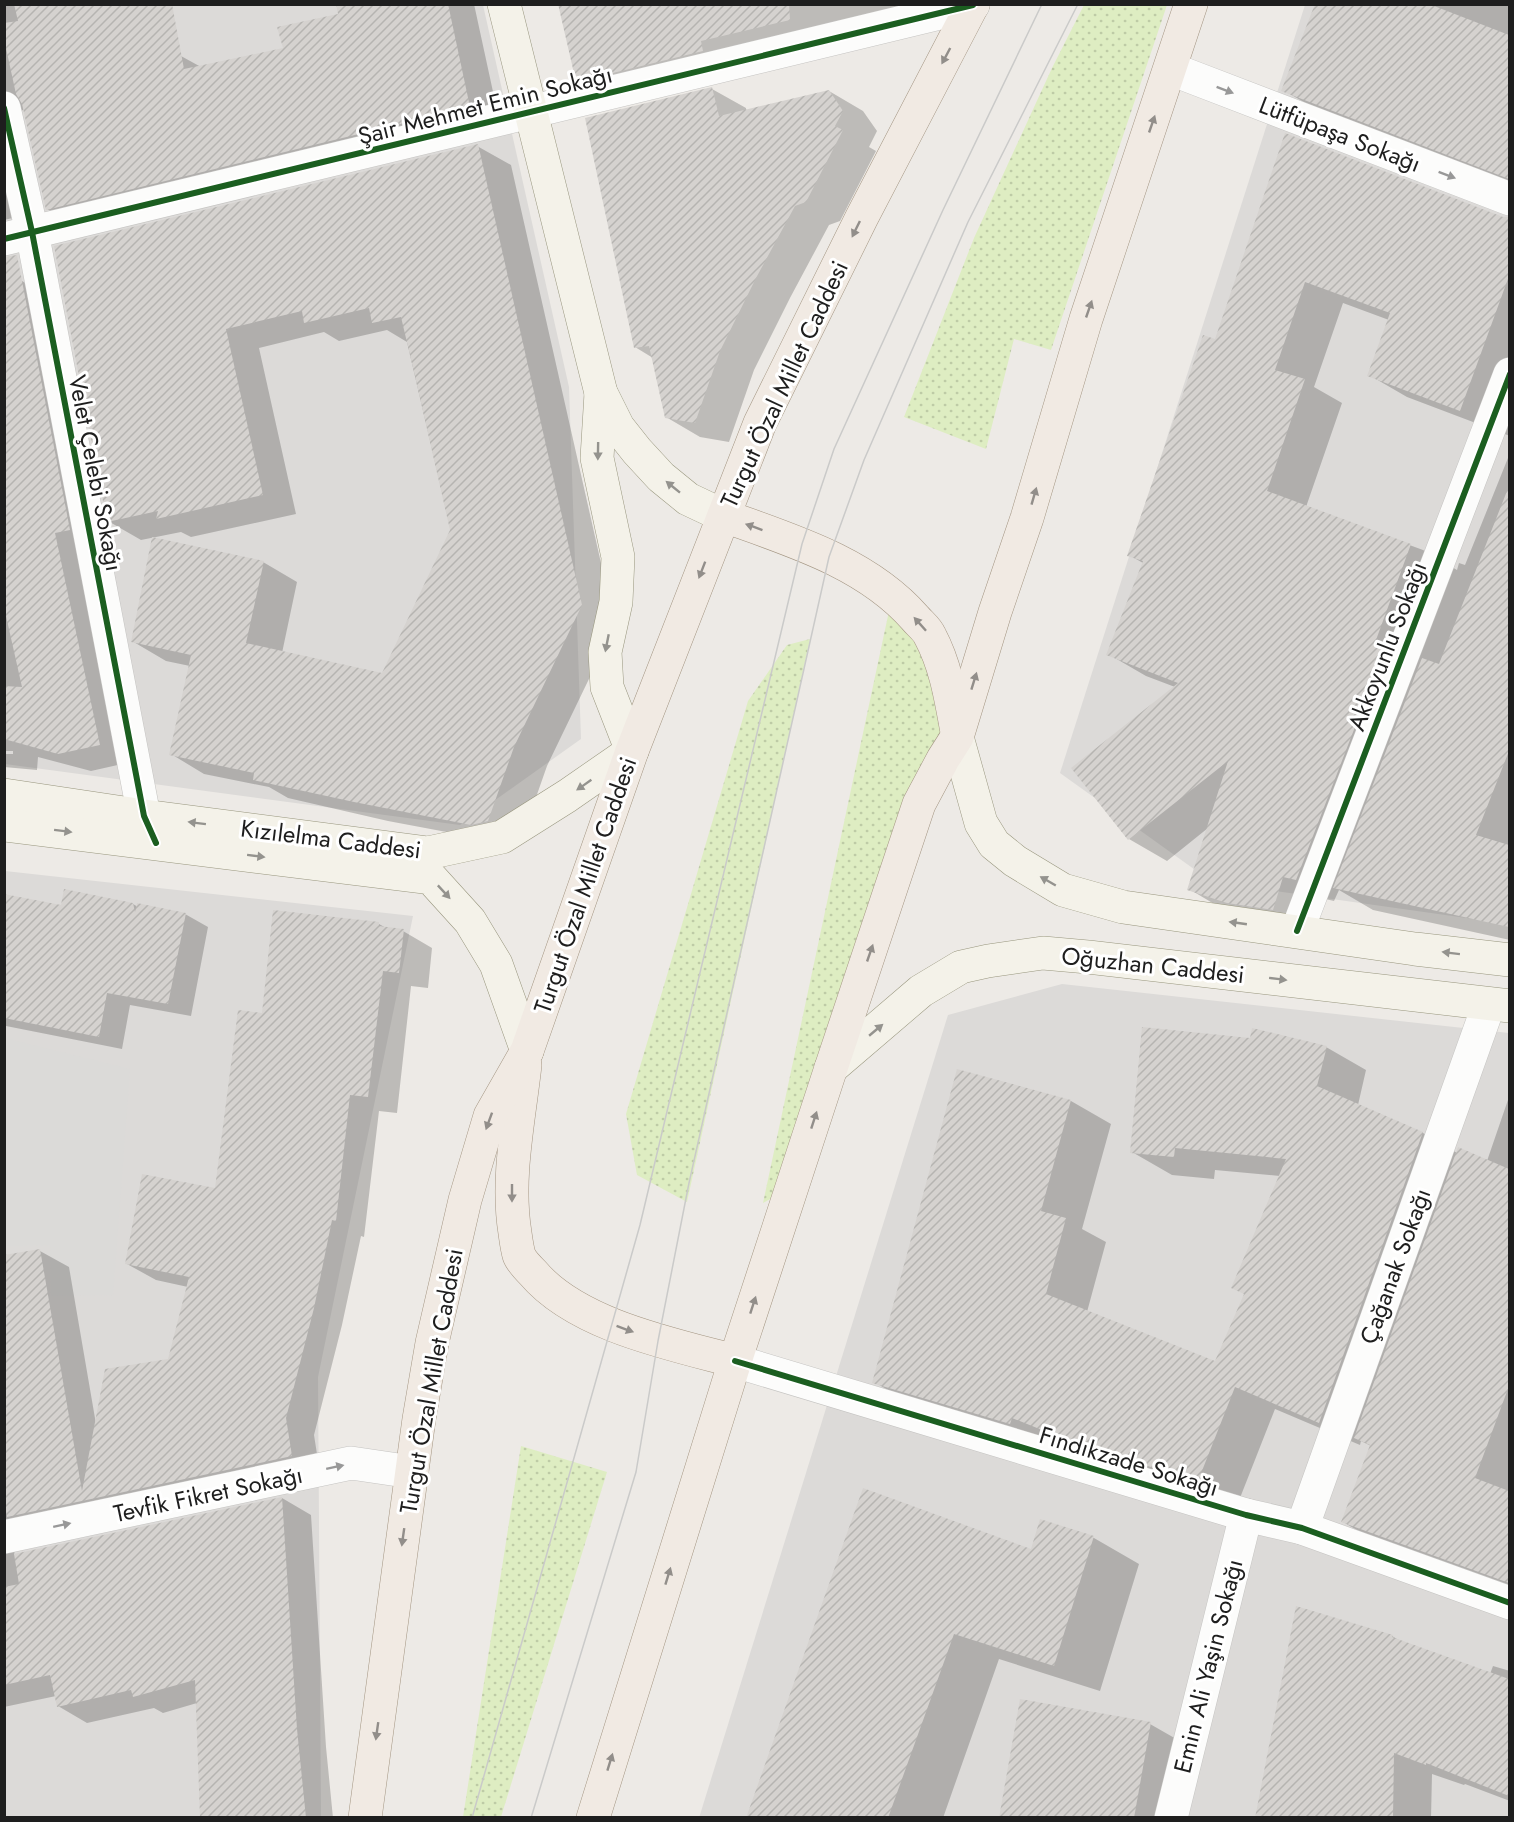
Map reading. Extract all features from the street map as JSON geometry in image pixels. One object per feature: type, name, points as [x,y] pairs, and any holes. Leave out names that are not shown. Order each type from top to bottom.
[{"type":"main road","points":[[504,4],[601,393],[618,428],[661,477],[688,499],[724,516],[811,549],[867,578],[902,604],[929,634],[946,676],[957,737],[981,823],[994,844],[1015,861],[1063,890],[1123,907],[1509,960]]},
{"type":"main road","points":[[592,1818],[735,1361],[831,1068],[919,804],[957,737],[995,612],[1028,518],[1086,319],[1191,4]]},
{"type":"main road","name":"Turgut Özal Millet Caddesi","points":[[365,1818],[432,1343],[465,1200],[490,1116],[527,1051],[632,752],[760,423],[862,218],[973,5]]},
{"type":"main road","points":[[601,393],[597,458],[618,556],[616,602],[605,652],[607,687],[632,752]]},
{"type":"main road","name":"Kızılelma Caddesi","points":[[4,825],[150,830],[428,852],[502,837],[632,752]]},
{"type":"main road","name":"Kızılelma Caddesi","points":[[4,795],[150,830],[431,878],[470,921],[496,964],[527,1051]]},
{"type":"main road","name":"Oğuzhan Caddesi","points":[[831,1068],[921,991],[961,967],[1042,953],[1499,1005]]},
{"type":"main road","points":[[527,1051],[512,1172],[512,1216],[519,1257],[542,1283],[573,1305],[613,1324],[658,1341],[735,1361]]},
{"type":"street","name":"Şair Mehmet Emin Sokağı","points":[[18,236],[973,5]]},
{"type":"street","name":"Lütfüpaşa Sokağı","points":[[1171,69],[1509,199]]},
{"type":"street","name":"Velet Çelebi Sokağı","points":[[4,108],[18,236],[150,830]]},
{"type":"street","name":"Akkoyunlu Sokağı","points":[[1297,931],[1509,374]]},
{"type":"street","name":"Çağanak Sokağı","points":[[1302,1527],[1499,1005]]},
{"type":"street","name":"Fındıkzade Sokağı","points":[[735,1361],[1246,1515],[1302,1527],[1509,1603]]},
{"type":"street","name":"Tevfik Fikret Sokağı","points":[[4,1538],[351,1463],[412,1472]]},
{"type":"street","name":"Emin Ali Yaşin Sokağı","points":[[1171,1818],[1246,1515]]},
{"type":"shaded area","points":[[5,5],[483,5],[569,387],[581,739],[460,825],[5,764]]},
{"type":"shaded area","points":[[1305,5],[1509,5],[1509,924],[1212,882],[1060,773]]},
{"type":"shaded area","points":[[5,871],[413,916],[318,1377],[321,1817],[5,1818]]},
{"type":"shaded area","points":[[1062,984],[1509,1033],[1509,1817],[699,1818],[948,1015]]},
{"type":"shaded area","points":[[5,1038],[130,1069],[113,1295],[51,1296],[50,1245],[5,1246]]},
{"type":"green space","points":[[1084,5],[1167,5],[1051,350],[1014,339],[986,449],[904,417],[974,238],[1052,68]]},
{"type":"green space","points":[[889,611],[932,630],[944,727],[798,1184],[763,1203]]},
{"type":"green space","points":[[810,639],[687,1202],[637,1175],[626,1114],[748,701],[787,645]]},
{"type":"green space","points":[[521,1446],[607,1472],[501,1817],[463,1817]]},
{"type":"building","points":[[14,4],[172,4],[184,69],[283,48],[277,27],[338,14],[336,4],[448,4],[470,107],[46,210],[22,104],[16,94],[4,39],[4,23],[18,21]]},
{"type":"building","points":[[558,4],[789,4],[790,20],[701,41],[703,51],[576,82]]},
{"type":"building","points":[[1315,4],[1429,4],[1509,35],[1509,179],[1281,91]]},
{"type":"building","points":[[712,87],[719,116],[829,90],[843,111],[835,126],[843,130],[806,202],[795,206],[756,278],[720,351],[695,423],[665,418],[649,346],[634,348],[585,118]]},
{"type":"building","points":[[1285,133],[1503,217],[1509,217],[1509,276],[1460,411],[1367,376],[1390,313],[1305,282],[1275,370],[1305,379],[1267,491],[1411,544],[1376,640],[1387,644],[1296,880],[1283,877],[1273,910],[1227,903],[1187,890],[1228,761],[1128,840],[1071,768],[1178,683],[1106,655],[1143,561],[1127,556],[1203,335],[1215,339]]},
{"type":"building","points":[[478,144],[582,605],[514,747],[488,821],[471,825],[354,802],[253,780],[254,773],[169,755],[191,655],[131,642],[152,537],[264,561],[246,643],[382,673],[450,530],[401,317],[372,323],[369,308],[304,323],[302,311],[226,329],[263,495],[156,519],[158,511],[107,522],[54,246]]},
{"type":"building","points":[[17,255],[70,530],[55,533],[100,745],[58,754],[4,739],[4,686],[22,687],[4,607],[4,257]]},
{"type":"building","points":[[1507,491],[1509,491],[1509,751],[1476,835],[1509,845],[1509,927],[1333,888],[1422,658],[1439,664]]},
{"type":"building","points":[[64,889],[133,903],[135,912],[137,903],[186,913],[168,1004],[107,993],[99,1037],[4,1018],[4,894],[61,905]]},
{"type":"building","points":[[273,910],[379,922],[379,926],[404,929],[399,973],[383,971],[368,1097],[350,1095],[336,1221],[332,1220],[314,1308],[286,1418],[292,1456],[7,1517],[4,1500],[4,1255],[40,1249],[82,1491],[105,1369],[168,1359],[189,1277],[125,1264],[142,1174],[215,1188],[238,1010],[262,1013]]},
{"type":"building","points":[[1142,1027],[1250,1038],[1252,1028],[1327,1046],[1317,1086],[1423,1132],[1319,1423],[1235,1387],[1198,1481],[1084,1447],[1012,1418],[1010,1424],[872,1383],[957,1069],[1071,1100],[1041,1211],[1066,1218],[1046,1294],[1215,1361],[1244,1294],[1231,1288],[1286,1159],[1175,1148],[1174,1157],[1130,1153]]},
{"type":"building","points":[[1458,1147],[1509,1169],[1509,1386],[1475,1478],[1509,1491],[1509,1583],[1341,1522],[1370,1445],[1354,1438]]},
{"type":"building","points":[[863,1488],[1031,1549],[1040,1519],[1094,1536],[1054,1666],[954,1634],[888,1818],[746,1818]]},
{"type":"building","points":[[282,1497],[297,1729],[306,1818],[200,1818],[195,1680],[133,1697],[131,1690],[57,1707],[50,1675],[4,1685],[4,1587],[19,1584],[14,1554]]},
{"type":"building","points":[[1296,1606],[1393,1635],[1392,1637],[1509,1679],[1509,1796],[1426,1763],[1426,1765],[1394,1753],[1393,1818],[1255,1818]]},
{"type":"building","points":[[1020,1699],[1151,1722],[1134,1818],[999,1818]]},
{"type":"tram line","points":[[472,1818],[640,1225],[802,544],[834,449],[943,210],[1042,4]]},
{"type":"tram line","points":[[531,1818],[636,1472],[658,1341],[689,1183],[829,557],[864,460],[968,222],[1078,4]]},
{"type":"cycle path","points":[[4,239],[973,5]]},
{"type":"cycle path","points":[[4,108],[32,232],[144,816],[156,843]]},
{"type":"cycle path","points":[[1297,931],[1510,374]]},
{"type":"cycle path","points":[[735,1361],[1246,1515],[1302,1528],[1510,1603]]}]
